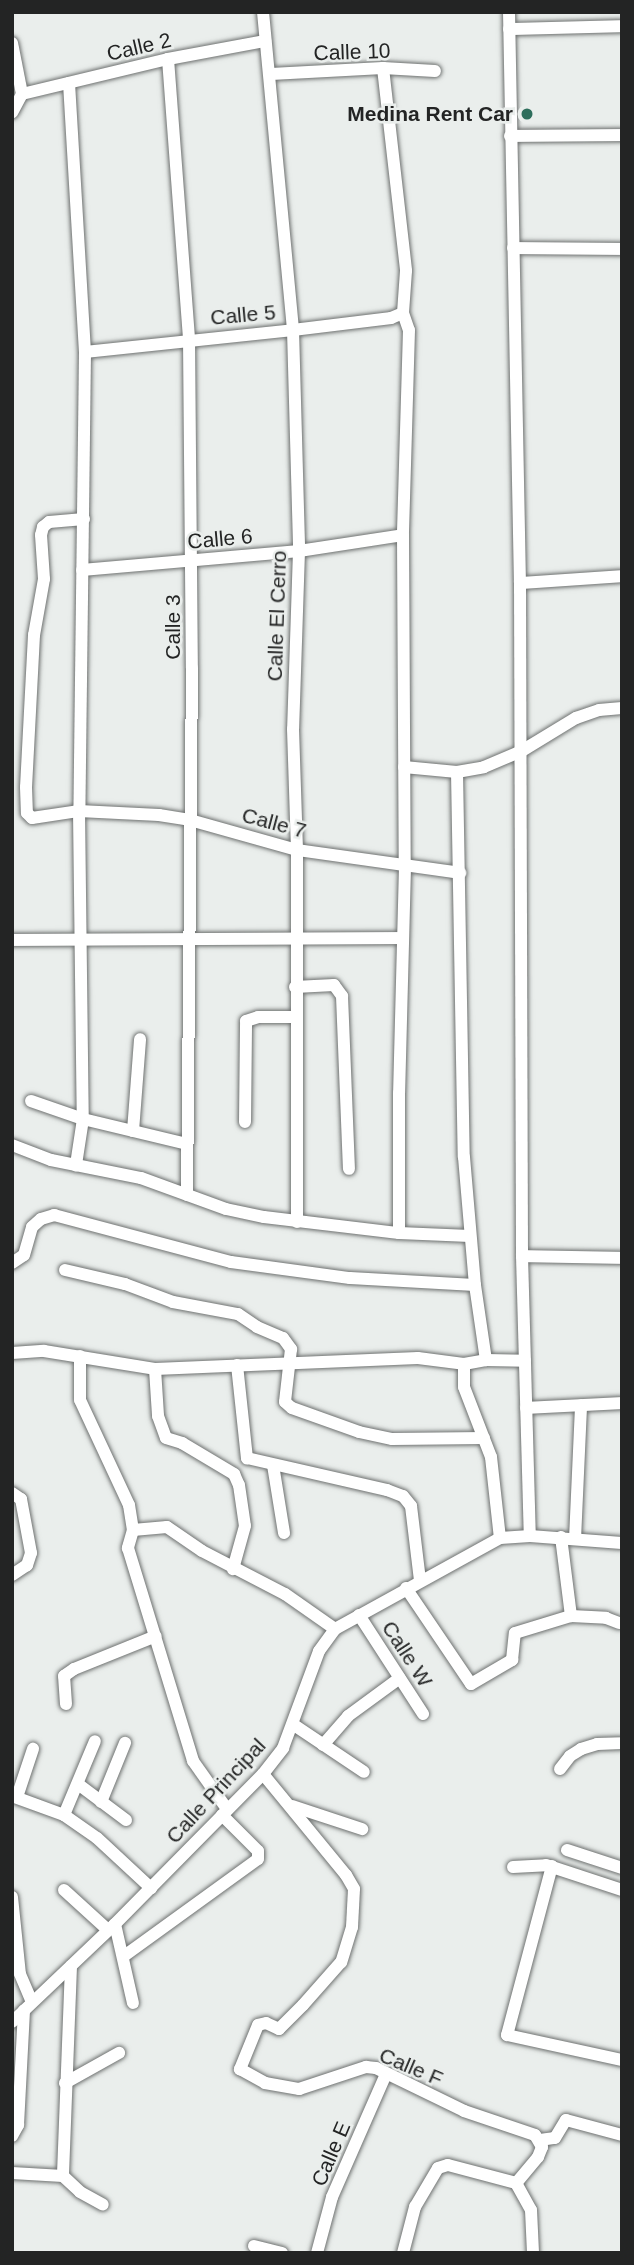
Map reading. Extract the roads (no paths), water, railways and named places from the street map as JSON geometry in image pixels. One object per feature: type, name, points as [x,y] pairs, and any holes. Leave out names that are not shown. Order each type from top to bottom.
[{"type":"street","name":"Calle El Cerro","points":[[263,12],[271,74],[293,330],[299,551],[293,729],[297,850],[296,1222]]},
{"type":"street","points":[[509,12],[520,583],[522,1256],[530,1536]]},
{"type":"street","points":[[509,29],[622,26]]},
{"type":"street","name":"Calle 2","points":[[22,94],[168,59],[265,41]]},
{"type":"street","points":[[12,43],[22,94],[12,113]]},
{"type":"street","name":"Calle 3","points":[[168,59],[189,339],[192,561],[187,1195]]},
{"type":"street","points":[[383,68],[406,271],[403,313],[409,330],[403,535],[405,867],[399,1233]]},
{"type":"street","name":"Calle 10","points":[[271,74],[383,68],[435,71]]},
{"type":"street","points":[[69,83],[85,352],[79,811],[83,1119],[76,1165]]},
{"type":"street","points":[[510,136],[622,135]]},
{"type":"street","points":[[513,248],[622,249]]},
{"type":"street","name":"Calle 5","points":[[85,352],[391,318],[403,313]]},
{"type":"street","name":"Calle 7","points":[[84,519],[49,522],[43,527],[41,535],[44,579],[34,635],[26,787],[27,813],[32,818],[79,811],[119,811],[190,820],[297,850],[460,873]]},
{"type":"street","name":"Calle 6","points":[[82,570],[299,551],[403,535]]},
{"type":"street","points":[[520,583],[622,576]]},
{"type":"street","points":[[404,767],[457,772],[484,767],[520,752],[576,718],[599,710],[622,708]]},
{"type":"street","points":[[457,772],[463,1106],[470,1236],[486,1360]]},
{"type":"street","points":[[12,940],[402,938]]},
{"type":"street","points":[[295,987],[334,985],[342,996],[349,1169]]},
{"type":"street","points":[[245,1122],[246,1021],[258,1017],[295,1017]]},
{"type":"street","points":[[133,1131],[140,1039]]},
{"type":"street","points":[[31,1101],[83,1119],[187,1144]]},
{"type":"street","points":[[12,1145],[35,1156],[141,1178],[226,1209],[296,1222],[399,1233],[470,1236]]},
{"type":"street","points":[[12,1263],[24,1255],[32,1227],[41,1219],[54,1215],[231,1262],[363,1279],[475,1286]]},
{"type":"street","points":[[522,1256],[622,1258]]},
{"type":"street","points":[[65,1270],[125,1284],[173,1302],[238,1314],[257,1327],[284,1338],[291,1349],[292,1363],[285,1402],[292,1408],[359,1432],[391,1438],[484,1438]]},
{"type":"street","points":[[12,1353],[44,1351],[155,1370],[237,1364],[418,1358],[464,1364],[486,1360],[525,1361]]},
{"type":"street","points":[[80,1356],[80,1400],[129,1505],[133,1530],[128,1548],[193,1760],[224,1812],[258,1850],[258,1859],[124,1956]]},
{"type":"street","points":[[234,1474],[247,1458],[237,1364]]},
{"type":"street","points":[[464,1364],[464,1387],[484,1438],[496,1485],[500,1538]]},
{"type":"street","points":[[155,1370],[158,1416],[166,1438],[182,1443],[234,1474],[244,1505],[244,1526],[233,1569]]},
{"type":"street","points":[[526,1408],[622,1404]]},
{"type":"street","points":[[575,1539],[581,1405]]},
{"type":"street","points":[[247,1458],[403,1496],[411,1506],[420,1580]]},
{"type":"street","points":[[272,1465],[284,1533]]},
{"type":"street","points":[[12,1493],[21,1499],[31,1553],[27,1565],[12,1575]]},
{"type":"street","points":[[133,1530],[167,1527],[233,1569],[285,1594],[335,1629]]},
{"type":"street","points":[[561,1537],[571,1616]]},
{"type":"street","name":"Calle Principal","points":[[12,2022],[112,1927],[263,1774],[283,1748],[294,1725],[319,1651],[335,1629],[500,1538],[561,1537],[622,1543]]},
{"type":"street","points":[[406,1588],[471,1684],[512,1660],[515,1633],[571,1616],[606,1618],[619,1623]]},
{"type":"street","name":"Calle W","points":[[359,1615],[424,1714]]},
{"type":"street","points":[[66,1704],[64,1676],[74,1669],[156,1636]]},
{"type":"street","points":[[324,1745],[348,1716],[400,1678]]},
{"type":"street","points":[[294,1725],[364,1772]]},
{"type":"street","points":[[64,1815],[95,1741]]},
{"type":"street","points":[[102,1802],[125,1743]]},
{"type":"street","points":[[560,1769],[581,1749],[597,1744],[622,1743]]},
{"type":"street","points":[[33,1749],[14,1797],[64,1815],[97,1838],[150,1888]]},
{"type":"street","points":[[263,1774],[292,1805],[362,1829]]},
{"type":"street","points":[[78,1784],[126,1820]]},
{"type":"street","name":"Calle F","points":[[292,1805],[354,1889],[352,1927],[341,1962],[283,2026],[274,2028],[266,2023],[257,2025],[240,2064],[243,2073],[265,2083],[299,2089],[366,2067],[464,2111],[536,2136],[540,2140]]},
{"type":"street","points":[[567,1850],[622,1868]]},
{"type":"street","points":[[513,1867],[535,1864],[552,1866],[622,1890]]},
{"type":"street","points":[[552,1866],[507,2035],[622,2060]]},
{"type":"street","points":[[64,1890],[112,1927],[124,1956],[133,2003]]},
{"type":"street","points":[[12,1897],[20,1974],[28,2006],[18,2125],[12,2136]]},
{"type":"street","points":[[63,2176],[71,1966]]},
{"type":"street","points":[[65,2083],[119,2053]]},
{"type":"street","name":"Calle E","points":[[317,2253],[332,2197],[386,2074]]},
{"type":"street","points":[[516,2183],[538,2157],[542,2147],[540,2140],[555,2138],[566,2120],[622,2135]]},
{"type":"street","points":[[402,2253],[415,2207],[438,2168],[448,2165],[516,2183],[531,2210],[533,2253]]},
{"type":"street","points":[[12,2173],[63,2176],[80,2192],[103,2205]]},
{"type":"street","points":[[254,2246],[282,2253]]},
{"type":"place","name":"Medina Rent Car","points":[[527,114]]}]
